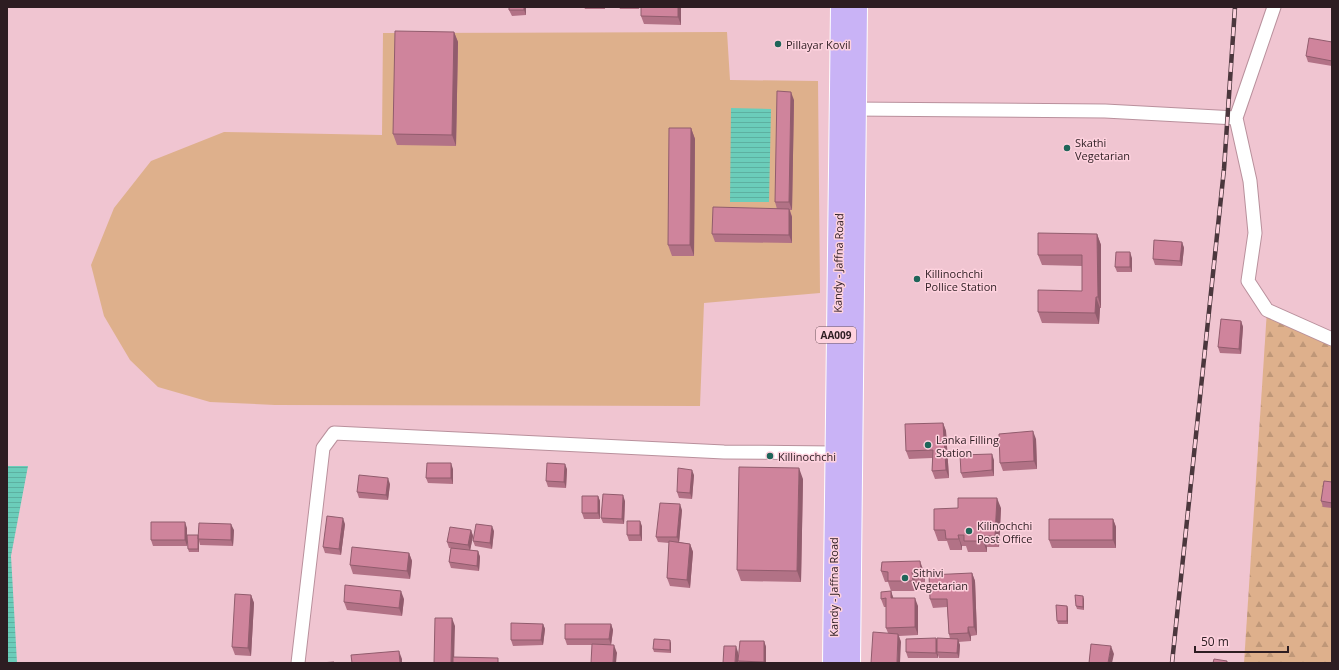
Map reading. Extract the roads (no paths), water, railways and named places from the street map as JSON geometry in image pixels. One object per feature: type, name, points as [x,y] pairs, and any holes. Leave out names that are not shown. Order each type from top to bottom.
[{"type":"highway","name":"Kandy - Jaffna Road","points":[[841,7],[848,109],[850,663]]},
{"type":"highway","name":"Kandy - Jaffna Road","points":[[833,663],[834,453],[848,109],[857,7]]},
{"type":"street","points":[[1274,7],[1236,118],[1250,181],[1256,233],[1248,281],[1267,310],[1332,339]]},
{"type":"street","points":[[848,109],[1105,111],[1236,118]]},
{"type":"street","points":[[298,663],[323,448],[334,434],[724,452],[834,453]]},
{"type":"railway","points":[[1172,663],[1224,169],[1235,7]]},
{"type":"place","name":"Pillayar Kovil","points":[[778,44]]},
{"type":"place","name":"Skathi Vegetarian","points":[[1067,148]]},
{"type":"place","name":"Killinochchi Pollice Station","points":[[917,279]]},
{"type":"place","name":"Lanka Filling Station","points":[[928,445]]},
{"type":"place","name":"Killinochchi","points":[[770,456]]},
{"type":"place","name":"Kilinochchi Post Office","points":[[969,531]]},
{"type":"place","name":"Sithivi Vegetarian","points":[[905,578]]}]
